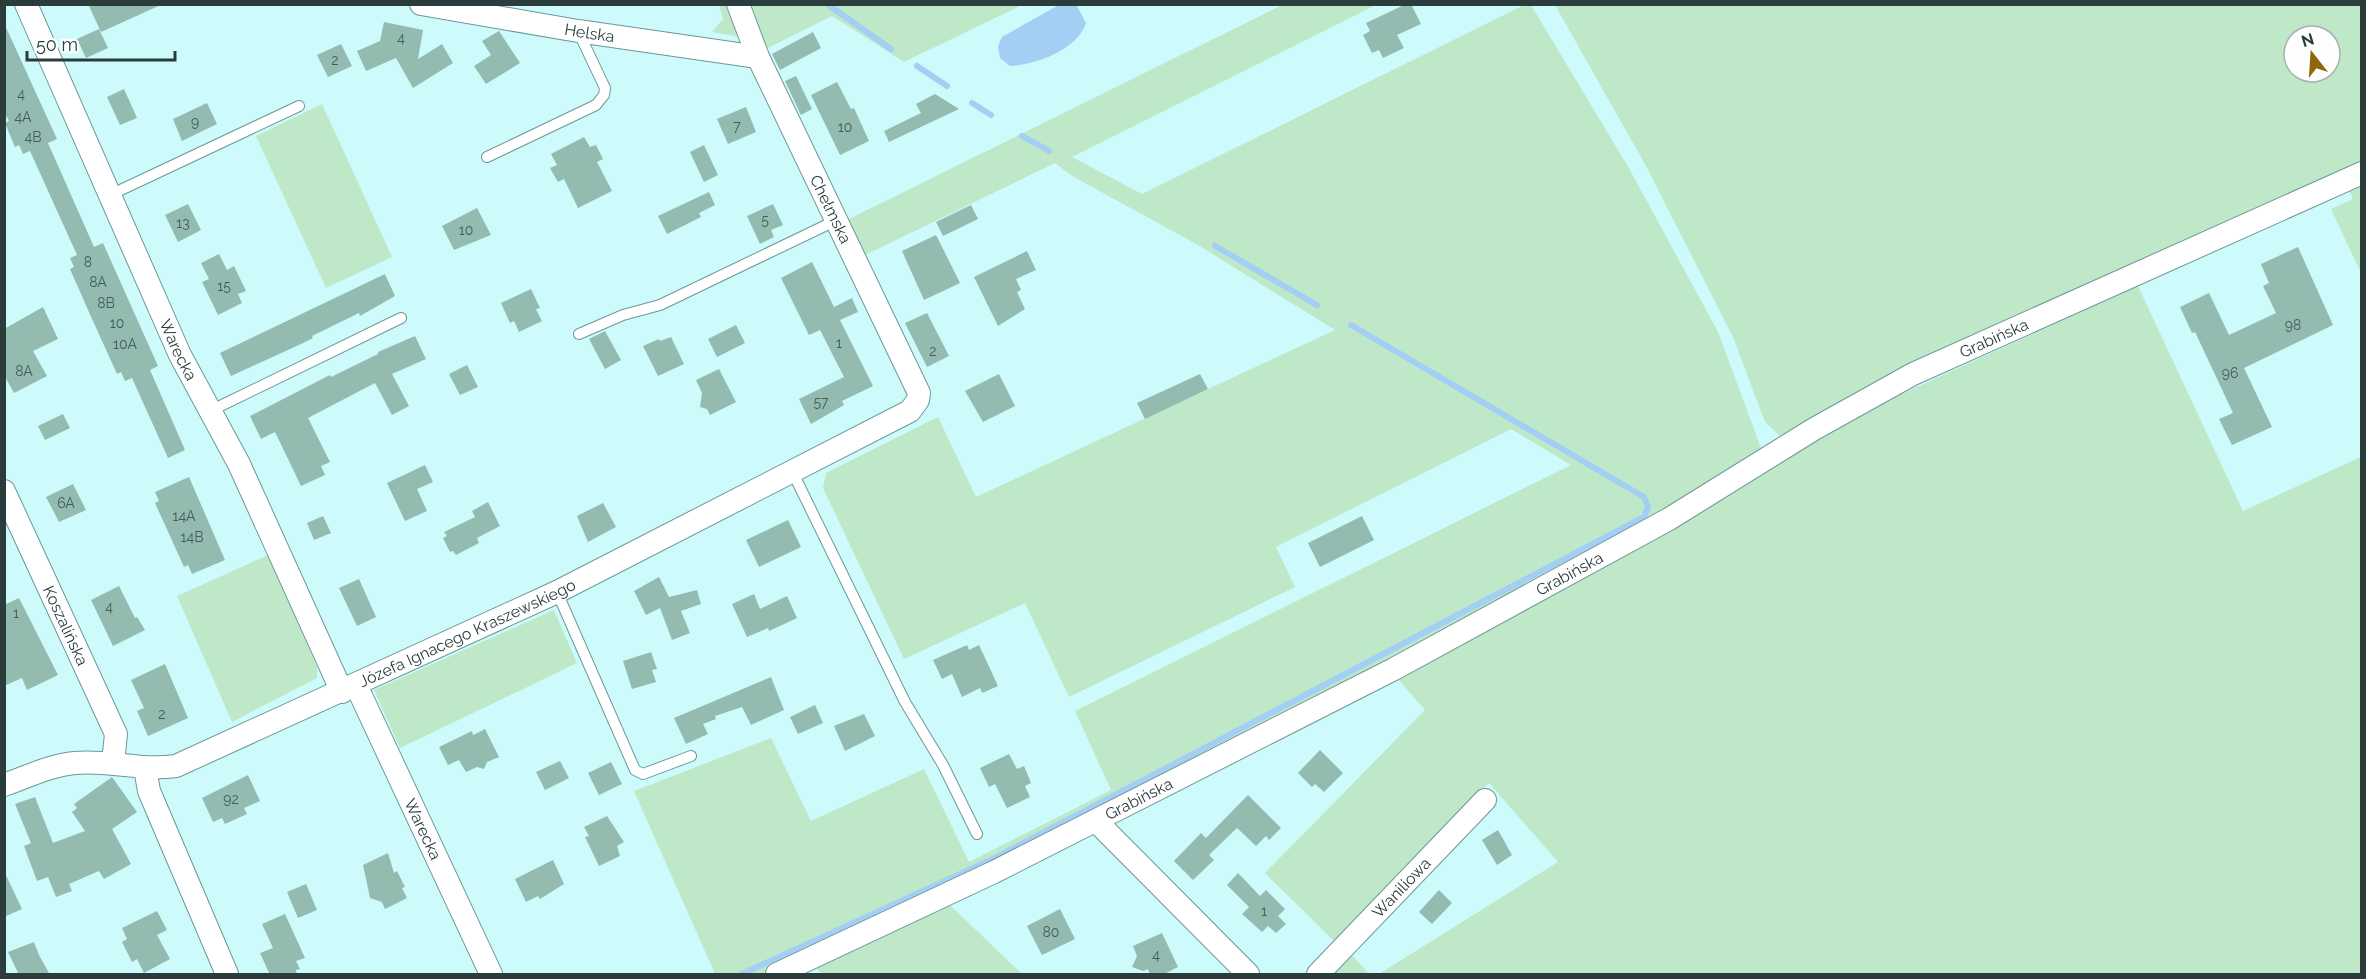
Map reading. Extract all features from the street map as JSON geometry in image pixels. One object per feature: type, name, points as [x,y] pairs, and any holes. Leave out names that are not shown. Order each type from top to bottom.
[{"type":"street","name":"Warecka","points":[[26,4],[180,355],[239,464],[491,975]]},
{"type":"street","name":"Helska","points":[[421,4],[578,31],[758,57]]},
{"type":"street","name":"Chełmska","points":[[738,4],[758,57],[919,393],[918,400],[910,411]]},
{"type":"street","name":"Grabińska","points":[[777,975],[1096,821],[1394,669],[1659,524],[1814,429],[1913,374],[2361,173]]},
{"type":"street","name":"Józefa Ignacego Kraszewskiego","points":[[4,785],[60,765],[113,763],[145,768],[176,766],[557,592],[910,411]]},
{"type":"street","name":"Koszalińska","points":[[4,491],[116,734],[113,763]]},
{"type":"street","points":[[145,768],[149,791],[227,975]]},
{"type":"street","name":"Waniliowa","points":[[1318,975],[1485,800]]},
{"type":"street","points":[[1096,821],[1248,975]]},
{"type":"lane","points":[[487,157],[596,105],[602,99],[605,87],[578,31]]},
{"type":"lane","points":[[111,195],[299,106]]},
{"type":"lane","points":[[579,334],[623,315],[660,305],[837,220]]},
{"type":"lane","points":[[210,411],[401,318]]},
{"type":"lane","points":[[793,473],[905,702],[943,765],[976,834]]},
{"type":"lane","points":[[557,592],[635,770],[642,774],[691,756]]},
{"type":"green space","points":[[719,5],[730,5],[745,38],[712,32],[723,19]]},
{"type":"green space","points":[[746,5],[1022,5],[904,62],[832,16],[766,49]]},
{"type":"green space","points":[[1282,5],[1376,5],[1072,157],[1142,194],[1524,5],[1531,5],[1630,170],[1718,332],[1761,448],[1658,515],[1647,526],[986,872],[763,974],[715,974],[634,791],[771,738],[811,821],[924,769],[969,862],[1111,790],[1075,711],[1571,465],[1511,429],[1276,547],[1295,587],[1069,697],[1025,603],[904,659],[823,488],[826,473],[938,417],[976,497],[1335,330],[1198,245],[1072,176],[1055,163],[861,257],[845,221]]},
{"type":"green space","points":[[1555,5],[2361,5],[2361,162],[1891,377],[1780,436],[1765,422],[1733,337],[1646,166]]},
{"type":"green space","points":[[322,104],[392,257],[326,288],[256,136]]},
{"type":"green space","points":[[2361,184],[2361,273],[2331,209],[2353,199],[2349,190]]},
{"type":"green space","points":[[2138,286],[2243,511],[2361,457],[2361,974],[1379,974],[1558,862],[1489,783],[1335,942],[1265,873],[1425,710],[1397,678],[1644,542],[1882,403]]},
{"type":"green space","points":[[268,555],[317,667],[317,678],[232,722],[177,596]]},
{"type":"green space","points":[[554,610],[577,663],[400,748],[374,690]]},
{"type":"green space","points":[[949,904],[1022,974],[823,974],[813,966]]},
{"type":"green space","points":[[1350,953],[1369,974],[1329,974]]},
{"type":"water","points":[[1076,4],[1086,23],[1082,32],[1065,48],[1043,59],[1020,65],[1010,66],[1000,58],[998,46],[1002,37],[1057,6]]},
{"type":"building","points":[[88,4],[163,4],[101,32]]},
{"type":"building","points":[[1406,4],[1411,4],[1421,24],[1397,35],[1404,48],[1383,58],[1379,50],[1372,53],[1363,35],[1370,31],[1366,23]]},
{"type":"building","points":[[384,22],[423,30],[418,59],[442,44],[453,63],[413,88],[396,58],[366,71],[357,51],[380,41]]},
{"type":"building","points":[[4,23],[57,139],[48,143],[94,247],[103,243],[158,366],[150,370],[185,450],[168,458],[132,378],[125,381],[121,372],[117,374],[88,310],[70,269],[74,267],[70,258],[77,255],[30,151],[23,154],[19,145],[15,147],[5,123],[9,121],[4,112]]},
{"type":"building","points":[[99,29],[108,48],[86,58],[77,39]]},
{"type":"building","points":[[499,31],[520,63],[486,84],[474,66],[491,55],[482,41]]},
{"type":"building","points":[[813,32],[821,48],[780,70],[772,54]]},
{"type":"building","points":[[341,44],[352,66],[328,77],[317,55]]},
{"type":"building","points":[[796,76],[812,109],[801,115],[785,81]]},
{"type":"building","points":[[837,82],[851,109],[854,108],[869,141],[840,155],[811,95]]},
{"type":"building","points":[[124,89],[137,118],[120,125],[107,97]]},
{"type":"building","points":[[935,94],[959,109],[889,142],[884,131],[921,113],[916,104]]},
{"type":"building","points":[[207,103],[217,124],[182,141],[173,119]]},
{"type":"building","points":[[746,107],[756,132],[728,144],[717,119]]},
{"type":"building","points":[[584,137],[590,147],[596,145],[603,159],[597,162],[612,191],[578,208],[564,179],[558,182],[550,168],[557,165],[551,154]]},
{"type":"building","points":[[704,145],[718,175],[704,182],[690,152]]},
{"type":"building","points":[[709,192],[715,205],[699,213],[701,217],[667,234],[658,216]]},
{"type":"building","points":[[188,204],[201,230],[178,242],[165,215]]},
{"type":"building","points":[[773,204],[783,225],[771,230],[774,237],[760,244],[747,216]]},
{"type":"building","points":[[971,205],[978,219],[943,236],[936,222]]},
{"type":"building","points":[[477,208],[491,235],[454,250],[442,226]]},
{"type":"building","points":[[936,235],[960,283],[924,300],[902,251]]},
{"type":"building","points":[[2298,247],[2333,325],[2244,368],[2272,427],[2232,445],[2219,419],[2233,413],[2195,332],[2192,333],[2180,307],[2209,293],[2229,335],[2276,313],[2263,286],[2269,283],[2261,264]]},
{"type":"building","points":[[1027,251],[1036,270],[1016,279],[1021,290],[1017,292],[1025,309],[998,326],[974,277]]},
{"type":"building","points":[[219,254],[227,270],[234,266],[246,291],[238,294],[242,303],[218,315],[202,282],[209,279],[201,263]]},
{"type":"building","points":[[812,262],[834,307],[852,298],[858,312],[840,320],[873,386],[842,401],[844,405],[811,424],[799,399],[844,377],[820,330],[809,335],[781,278]]},
{"type":"building","points":[[385,274],[395,296],[360,316],[359,313],[312,336],[313,338],[301,344],[231,376],[220,353]]},
{"type":"building","points":[[531,289],[540,308],[536,309],[542,321],[519,332],[514,321],[510,323],[501,303]]},
{"type":"building","points":[[43,307],[58,339],[33,351],[47,376],[14,393],[4,375],[4,329]]},
{"type":"building","points":[[927,313],[949,356],[927,367],[905,323]]},
{"type":"building","points":[[736,325],[745,343],[717,357],[708,339]]},
{"type":"building","points":[[605,331],[621,360],[605,369],[589,339]]},
{"type":"building","points":[[415,336],[426,359],[392,374],[409,406],[392,415],[375,383],[308,418],[330,462],[321,466],[325,475],[301,486],[275,432],[261,439],[250,416],[330,375],[331,377],[378,352]]},
{"type":"building","points":[[671,337],[684,364],[658,376],[643,346]]},
{"type":"building","points":[[467,365],[478,387],[460,395],[449,374]]},
{"type":"building","points":[[719,369],[736,402],[710,415],[707,409],[700,407],[702,393],[696,380]]},
{"type":"building","points":[[999,374],[1015,406],[983,422],[965,391]]},
{"type":"building","points":[[1200,374],[1208,389],[1145,419],[1137,403]]},
{"type":"building","points":[[63,414],[70,428],[45,440],[38,426]]},
{"type":"building","points":[[425,465],[433,482],[417,489],[427,511],[405,521],[387,483]]},
{"type":"building","points":[[189,477],[225,560],[192,574],[188,565],[184,567],[155,503],[159,501],[155,492]]},
{"type":"building","points":[[73,484],[86,510],[59,522],[46,497]]},
{"type":"building","points":[[488,502],[500,526],[477,538],[479,543],[456,555],[453,551],[450,552],[443,538],[447,536],[444,532],[475,517],[472,511]]},
{"type":"building","points":[[603,503],[616,527],[588,542],[577,516]]},
{"type":"building","points":[[323,516],[331,533],[314,540],[307,523]]},
{"type":"building","points":[[1362,516],[1374,540],[1320,567],[1308,543]]},
{"type":"building","points":[[788,520],[801,547],[759,567],[746,540]]},
{"type":"building","points":[[659,577],[669,597],[697,590],[701,604],[681,611],[690,633],[672,640],[660,608],[646,615],[634,591]]},
{"type":"building","points":[[359,579],[376,617],[357,626],[339,588]]},
{"type":"building","points":[[119,586],[135,618],[137,617],[145,630],[113,646],[91,600]]},
{"type":"building","points":[[754,594],[760,609],[787,596],[797,618],[769,631],[768,628],[747,637],[732,604]]},
{"type":"building","points":[[19,598],[58,675],[27,690],[22,678],[4,686],[4,605]]},
{"type":"building","points":[[967,645],[969,650],[979,645],[998,686],[982,693],[980,688],[962,697],[952,674],[942,679],[933,660]]},
{"type":"building","points":[[651,652],[657,669],[652,670],[656,682],[632,689],[623,661]]},
{"type":"building","points":[[165,664],[188,718],[148,736],[137,711],[144,708],[131,680]]},
{"type":"building","points":[[771,677],[784,710],[751,725],[742,707],[715,716],[716,719],[703,724],[708,734],[686,744],[674,718]]},
{"type":"building","points":[[815,705],[823,723],[798,734],[790,717]]},
{"type":"building","points":[[864,714],[875,736],[845,751],[834,726]]},
{"type":"building","points":[[485,729],[499,757],[487,762],[484,769],[477,767],[466,772],[459,760],[448,765],[439,747],[472,731],[473,735]]},
{"type":"building","points":[[1320,750],[1343,773],[1324,792],[1315,784],[1312,787],[1298,773]]},
{"type":"building","points":[[1009,754],[1017,769],[1024,766],[1031,783],[1025,786],[1030,797],[1007,808],[995,784],[989,787],[980,768]]},
{"type":"building","points":[[560,761],[569,778],[545,790],[536,772]]},
{"type":"building","points":[[611,762],[622,784],[599,795],[588,773]]},
{"type":"building","points":[[248,775],[260,801],[244,808],[247,814],[225,824],[222,818],[213,822],[202,798]]},
{"type":"building","points":[[112,777],[137,812],[112,829],[131,864],[104,879],[99,871],[69,884],[72,891],[56,897],[48,877],[37,881],[24,846],[31,843],[15,804],[35,797],[53,843],[85,831],[72,812],[77,808],[74,804]]},
{"type":"building","points":[[1248,795],[1281,828],[1269,840],[1266,836],[1256,846],[1237,828],[1209,855],[1214,860],[1193,880],[1174,861],[1201,833],[1206,838]]},
{"type":"building","points":[[607,816],[624,842],[617,846],[620,856],[599,866],[585,837],[589,836],[584,827]]},
{"type":"building","points":[[1498,830],[1512,855],[1497,865],[1482,840]]},
{"type":"building","points":[[388,853],[394,873],[397,871],[405,887],[402,888],[407,898],[385,909],[382,902],[370,898],[363,865]]},
{"type":"building","points":[[553,860],[564,884],[540,899],[538,896],[526,902],[515,879]]},
{"type":"building","points":[[4,871],[22,909],[4,917]]},
{"type":"building","points":[[1238,873],[1260,896],[1266,890],[1285,909],[1278,916],[1286,924],[1276,933],[1268,926],[1262,932],[1242,914],[1249,907],[1227,885]]},
{"type":"building","points":[[306,884],[317,910],[298,918],[287,892]]},
{"type":"building","points":[[1439,890],[1452,903],[1432,924],[1419,912]]},
{"type":"building","points":[[1060,909],[1075,939],[1042,955],[1027,926]]},
{"type":"building","points":[[157,911],[167,930],[157,935],[170,959],[144,973],[137,959],[132,962],[122,942],[127,939],[122,928]]},
{"type":"building","points":[[285,914],[305,958],[296,961],[300,969],[296,970],[297,975],[270,975],[260,953],[273,948],[262,924]]},
{"type":"building","points":[[1162,933],[1178,967],[1162,975],[1150,975],[1148,969],[1143,971],[1132,967],[1137,956],[1133,946]]},
{"type":"building","points":[[34,942],[50,975],[19,975],[8,952]]},
{"type":"waterway","points":[[827,4],[891,49]]},
{"type":"waterway","points":[[917,66],[947,86]]},
{"type":"waterway","points":[[972,103],[991,115]]},
{"type":"waterway","points":[[1022,136],[1049,151]]},
{"type":"waterway","points":[[1215,246],[1317,305]]},
{"type":"waterway","points":[[742,974],[995,858],[1644,517],[1648,507],[1644,497],[1351,325]]}]
